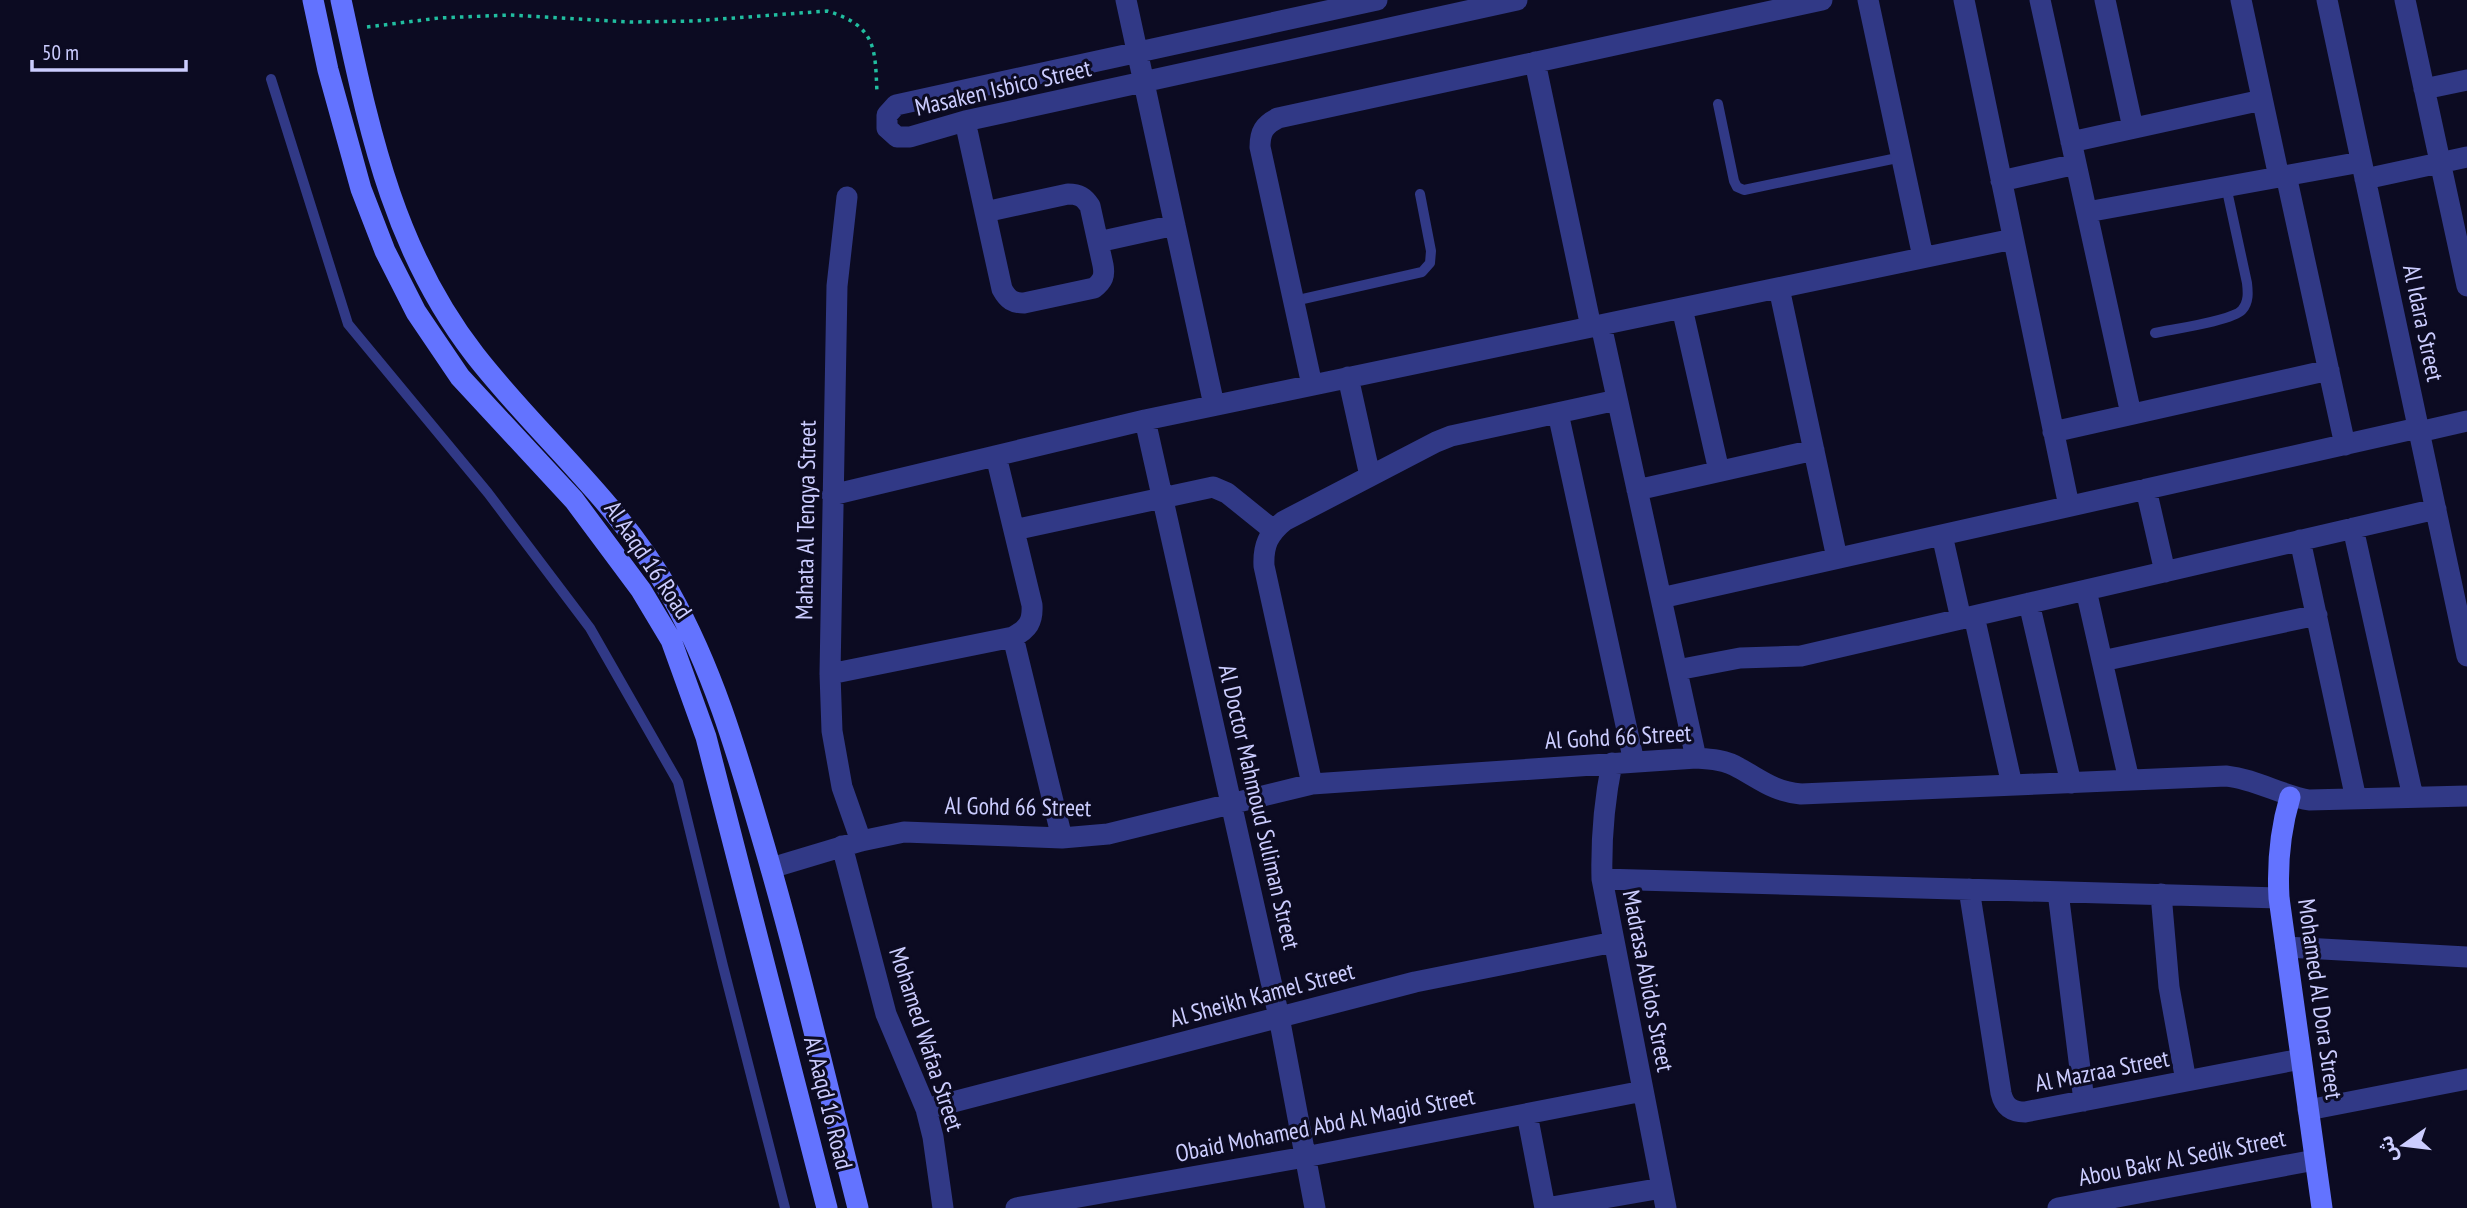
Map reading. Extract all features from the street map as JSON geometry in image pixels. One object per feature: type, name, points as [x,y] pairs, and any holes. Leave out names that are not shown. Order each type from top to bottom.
[{"type":"street","name":"Al Aaqd 16 Road","points":[[313,0],[328,71],[361,189],[385,251],[416,312],[460,377],[574,500],[614,552],[655,611],[675,650],[706,737],[731,828],[827,1208]]},
{"type":"street","name":"Al Aaqd 16 Road","points":[[341,0],[377,158],[398,221],[424,275],[447,316],[475,355],[617,514],[647,555],[670,593],[709,673],[733,738],[771,868],[858,1208]]},
{"type":"street","points":[[1126,0],[1214,405]]},
{"type":"street","name":"Masaken Isbico Street","points":[[1377,0],[896,105],[887,115],[886,122],[891,133],[903,138],[965,121],[1517,0]]},
{"type":"street","points":[[1312,385],[1260,147],[1260,135],[1266,124],[1278,118],[1822,0]]},
{"type":"street","points":[[1868,0],[1923,257]]},
{"type":"street","points":[[1964,0],[2069,506]]},
{"type":"street","points":[[2040,0],[2131,414]]},
{"type":"street","points":[[2105,0],[2133,128]]},
{"type":"street","points":[[2241,0],[2262,100],[2283,176],[2345,445]]},
{"type":"street","name":"Al Idara Street","points":[[2327,0],[2436,509],[2460,592],[2467,656]]},
{"type":"street","points":[[2405,0],[2467,286]]},
{"type":"street","points":[[1535,62],[1596,326],[1617,400],[1696,758]]},
{"type":"street","points":[[2424,89],[2467,80]]},
{"type":"street","points":[[2071,142],[2262,100]]},
{"type":"street","points":[[965,121],[985,212],[1002,289],[1007,298],[1015,303],[1024,303],[1094,288],[1101,282],[1105,274],[1090,206],[1085,198],[1077,194],[985,212]]},
{"type":"street","points":[[2087,212],[2283,176],[2440,163],[2467,157]]},
{"type":"street","points":[[2001,181],[2076,164]]},
{"type":"street","name":"Mahata Al Tenqya Street","points":[[847,197],[837,286],[830,674],[832,731],[851,844]]},
{"type":"street","points":[[1098,242],[1175,225]]},
{"type":"street","points":[[832,495],[1145,419],[2013,239]]},
{"type":"street","points":[[1779,288],[1837,558]]},
{"type":"street","points":[[1682,308],[1719,471]]},
{"type":"street","points":[[2053,432],[2329,370]]},
{"type":"street","points":[[1348,377],[1370,476]]},
{"type":"street","points":[[1312,783],[1264,566],[1266,541],[1273,530],[1283,521],[1451,436],[1617,400]]},
{"type":"street","points":[[1558,413],[1634,762]]},
{"type":"street","name":"Al Doctor Mahmoud Suliman Street","points":[[1145,419],[1279,1017],[1315,1208]]},
{"type":"street","points":[[1661,598],[2345,445],[2467,421]]},
{"type":"street","points":[[1637,490],[1814,450]]},
{"type":"street","points":[[830,674],[1013,637],[1025,631],[1032,619],[1032,605],[996,456]]},
{"type":"street","points":[[1014,530],[1213,487],[1220,489],[1273,530]]},
{"type":"street","points":[[2146,489],[2165,572]]},
{"type":"street","points":[[1677,670],[1741,658],[1801,656],[2436,509]]},
{"type":"street","points":[[2353,528],[2413,797]]},
{"type":"street","points":[[1942,535],[2012,785]]},
{"type":"street","points":[[2300,540],[2356,799]]},
{"type":"street","points":[[2086,590],[2129,780]]},
{"type":"street","points":[[2029,603],[2071,783]]},
{"type":"street","points":[[2102,661],[2316,615]]},
{"type":"street","points":[[1013,637],[1062,838]]},
{"type":"street","name":"Al Gohd 66 Street","points":[[771,868],[882,835],[915,832],[1062,838],[1108,834],[1312,783],[1696,758],[1717,760],[1738,767],[1769,787],[1801,794],[2234,777],[2257,782],[2290,797],[2309,800],[2467,796]]},
{"type":"street","name":"Madrasa Abidos Street","points":[[1612,763],[1603,815],[1602,879],[1664,1198]]},
{"type":"street","name":"Mohamed Al Dora Street","points":[[2290,797],[2281,830],[2277,864],[2279,898],[2322,1208]]},
{"type":"street","name":"Mohamed Wafaa Street","points":[[851,844],[886,1014],[926,1109],[933,1137],[943,1208]]},
{"type":"street","points":[[1602,879],[2279,898]]},
{"type":"street","name":"Al Mazraa Street","points":[[1969,889],[2003,1102],[2008,1108],[2016,1112],[2084,1101],[2301,1059]]},
{"type":"street","points":[[2058,892],[2084,1101]]},
{"type":"street","points":[[2161,894],[2169,987],[2186,1081]]},
{"type":"street","name":"Al Sheikh Kamel Street","points":[[926,1109],[1415,982],[1614,942]]},
{"type":"street","points":[[2286,947],[2467,958]]},
{"type":"street","points":[[2308,1110],[2467,1079]]},
{"type":"street","name":"Obaid Mohamed Abd Al Magid Street","points":[[1016,1208],[1305,1157],[1643,1091]]},
{"type":"street","points":[[1527,1114],[1546,1208],[1664,1198]]},
{"type":"street","name":"Abou Bakr Al Sedik Street","points":[[2058,1208],[2315,1160]]},
{"type":"lane","points":[[271,79],[348,324],[488,492],[590,628],[678,782],[785,1208]]},
{"type":"lane","points":[[1718,104],[1734,181],[1737,187],[1744,190],[1902,157]]},
{"type":"lane","points":[[2155,333],[2231,317],[2243,309],[2248,296],[2247,283],[2226,186]]},
{"type":"lane","points":[[1294,300],[1422,272],[1430,263],[1431,251],[1420,194]]},
{"type":"path","points":[[348,30],[417,20],[495,15],[544,15],[631,22],[694,21],[827,10],[855,23],[870,42],[877,61],[878,99],[886,122]]}]
